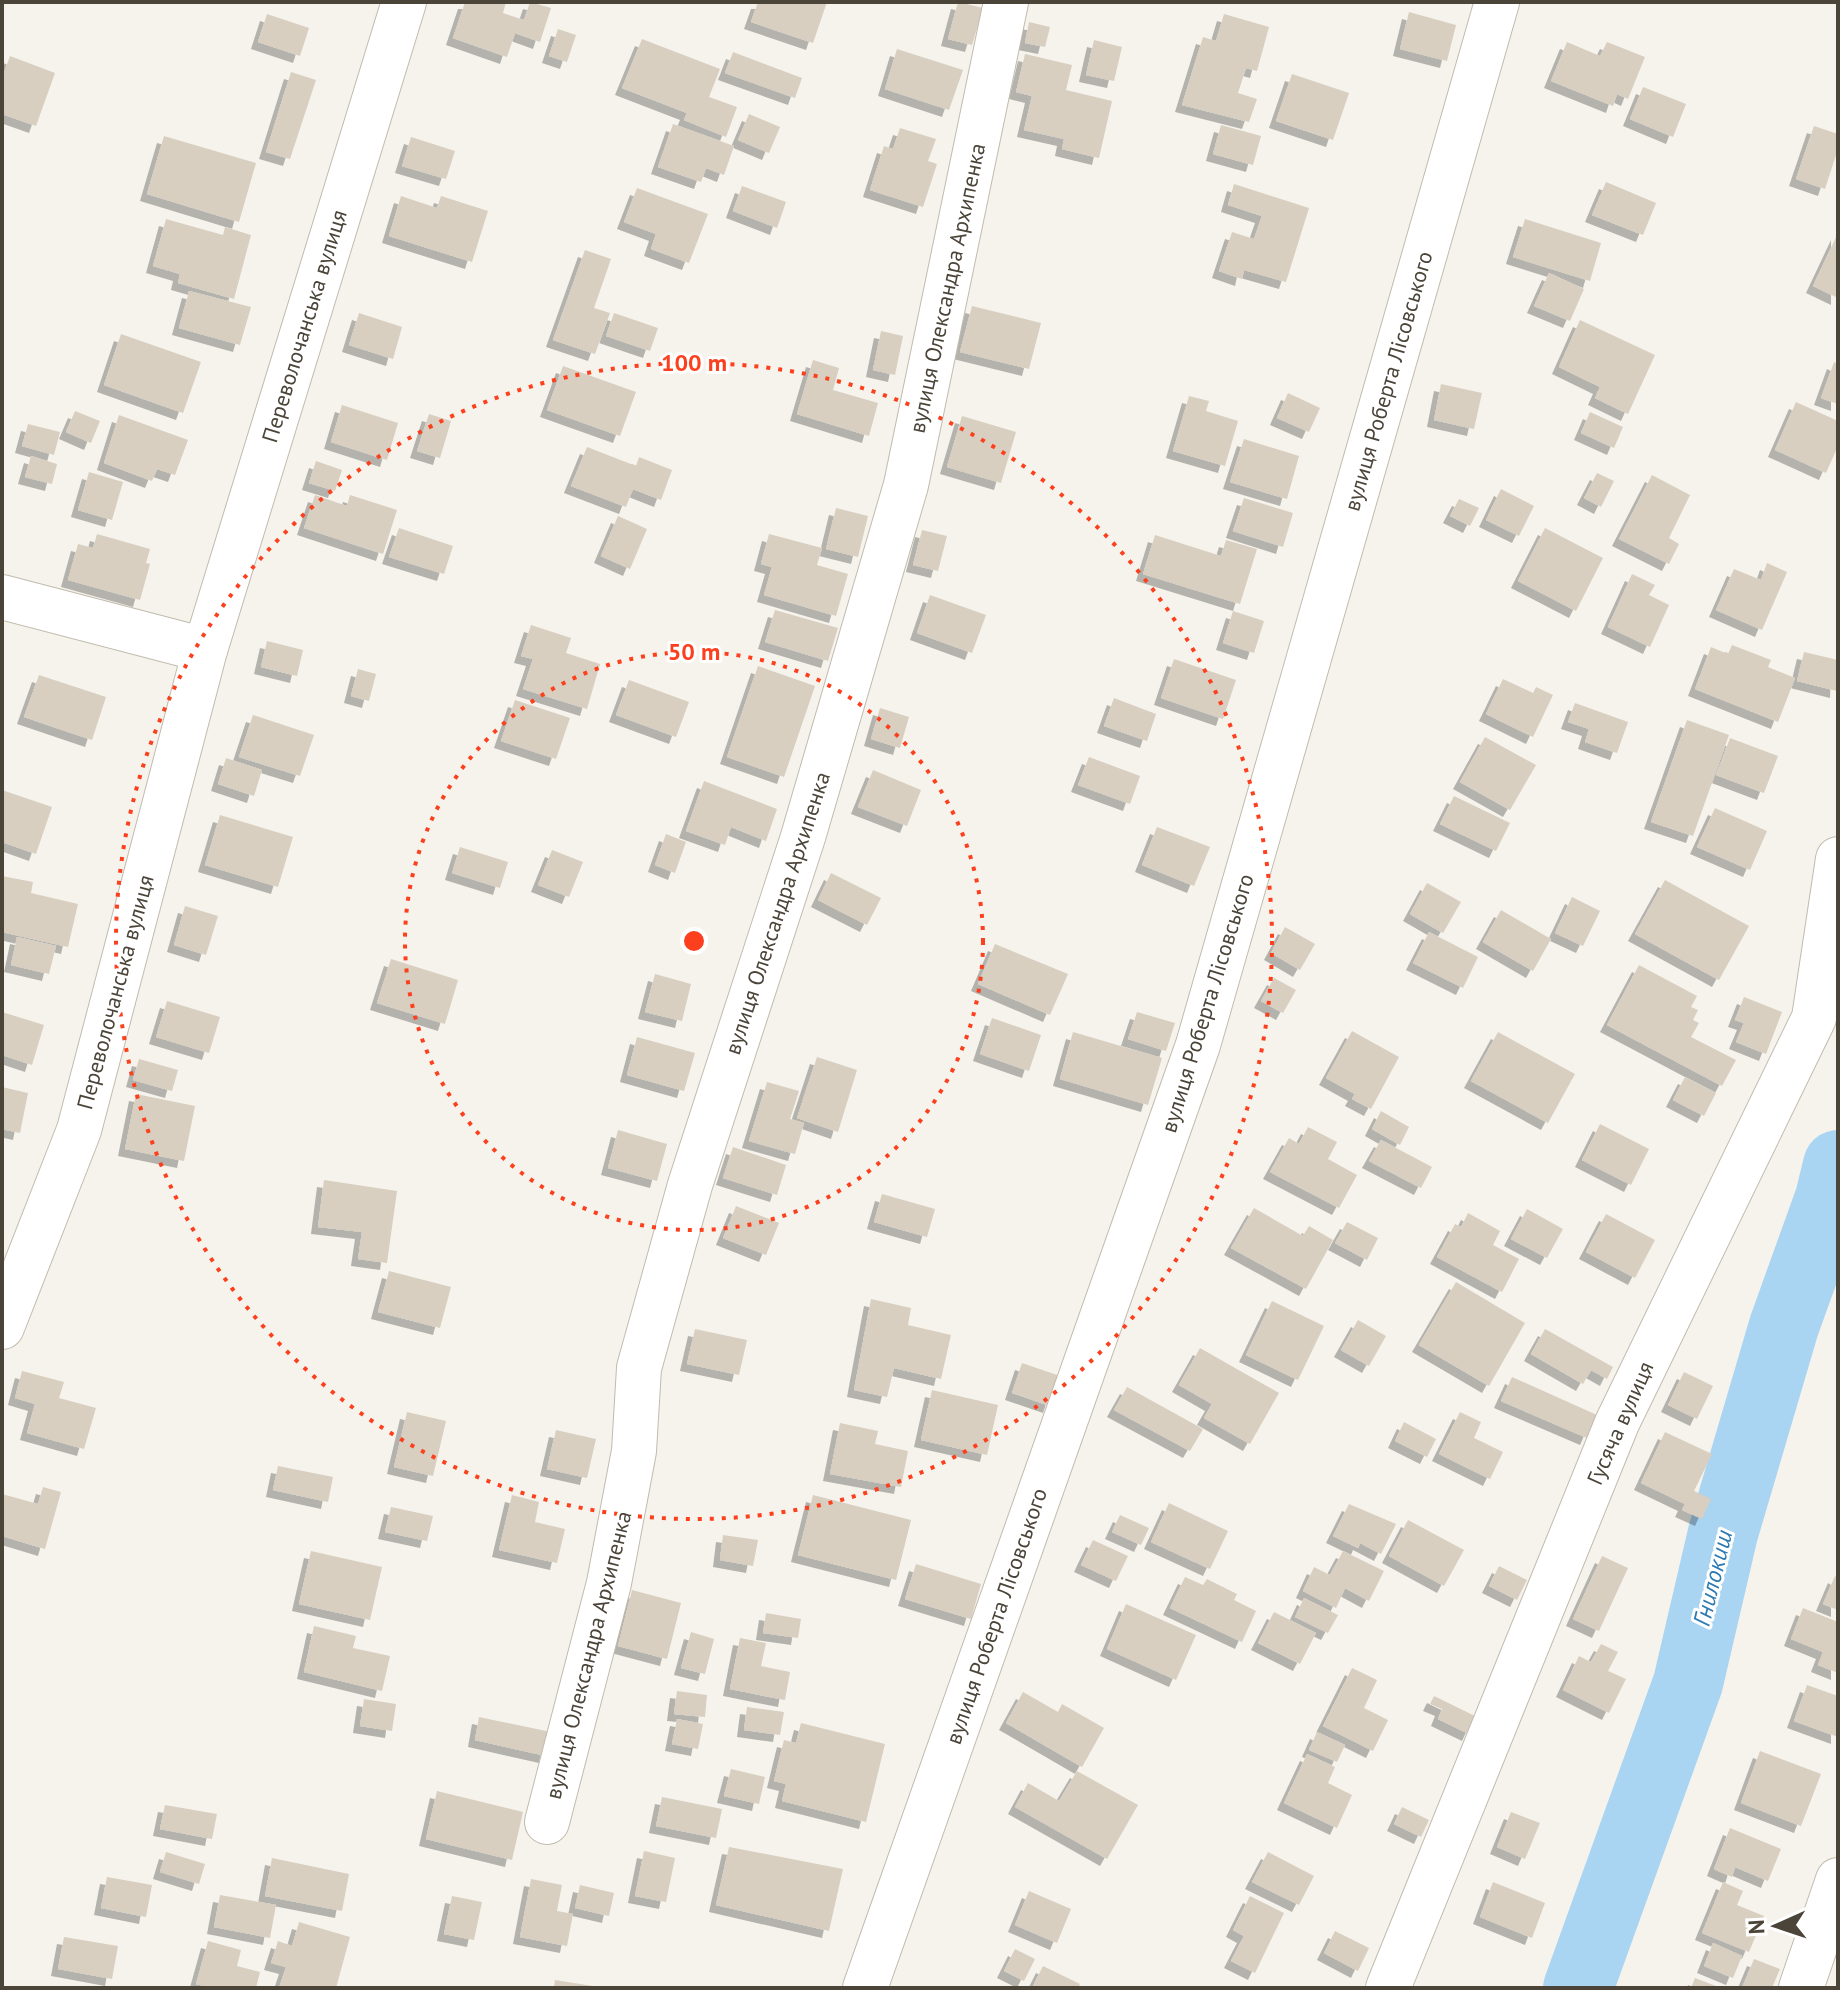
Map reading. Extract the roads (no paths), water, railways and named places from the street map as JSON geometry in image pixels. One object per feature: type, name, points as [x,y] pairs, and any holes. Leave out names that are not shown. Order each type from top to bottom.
[{"type":"street","name":"Переволочанська вулиця","points":[[2,1327],[79,1130],[205,650],[404,2]]},
{"type":"street","name":"вулиця Олександра Архипенка","points":[[547,1822],[609,1583],[634,1451],[639,1368],[690,1185],[803,837],[906,485],[1006,2]]},
{"type":"street","name":"вулиця Роберта Лісовського","points":[[865,1988],[1198,1045],[1497,2]]},
{"type":"street","points":[[2,597],[205,650]]},
{"type":"street","name":"Гусяча вулиця","points":[[1388,1988],[1617,1423],[1814,1018],[1838,859]]},
{"type":"street","points":[[1801,1988],[1838,1880]]},
{"type":"waterway","name":"Гнилокиш","points":[[1578,1988],[1688,1683],[1723,1533],[1784,1326],[1830,1198],[1838,1165]]}]
